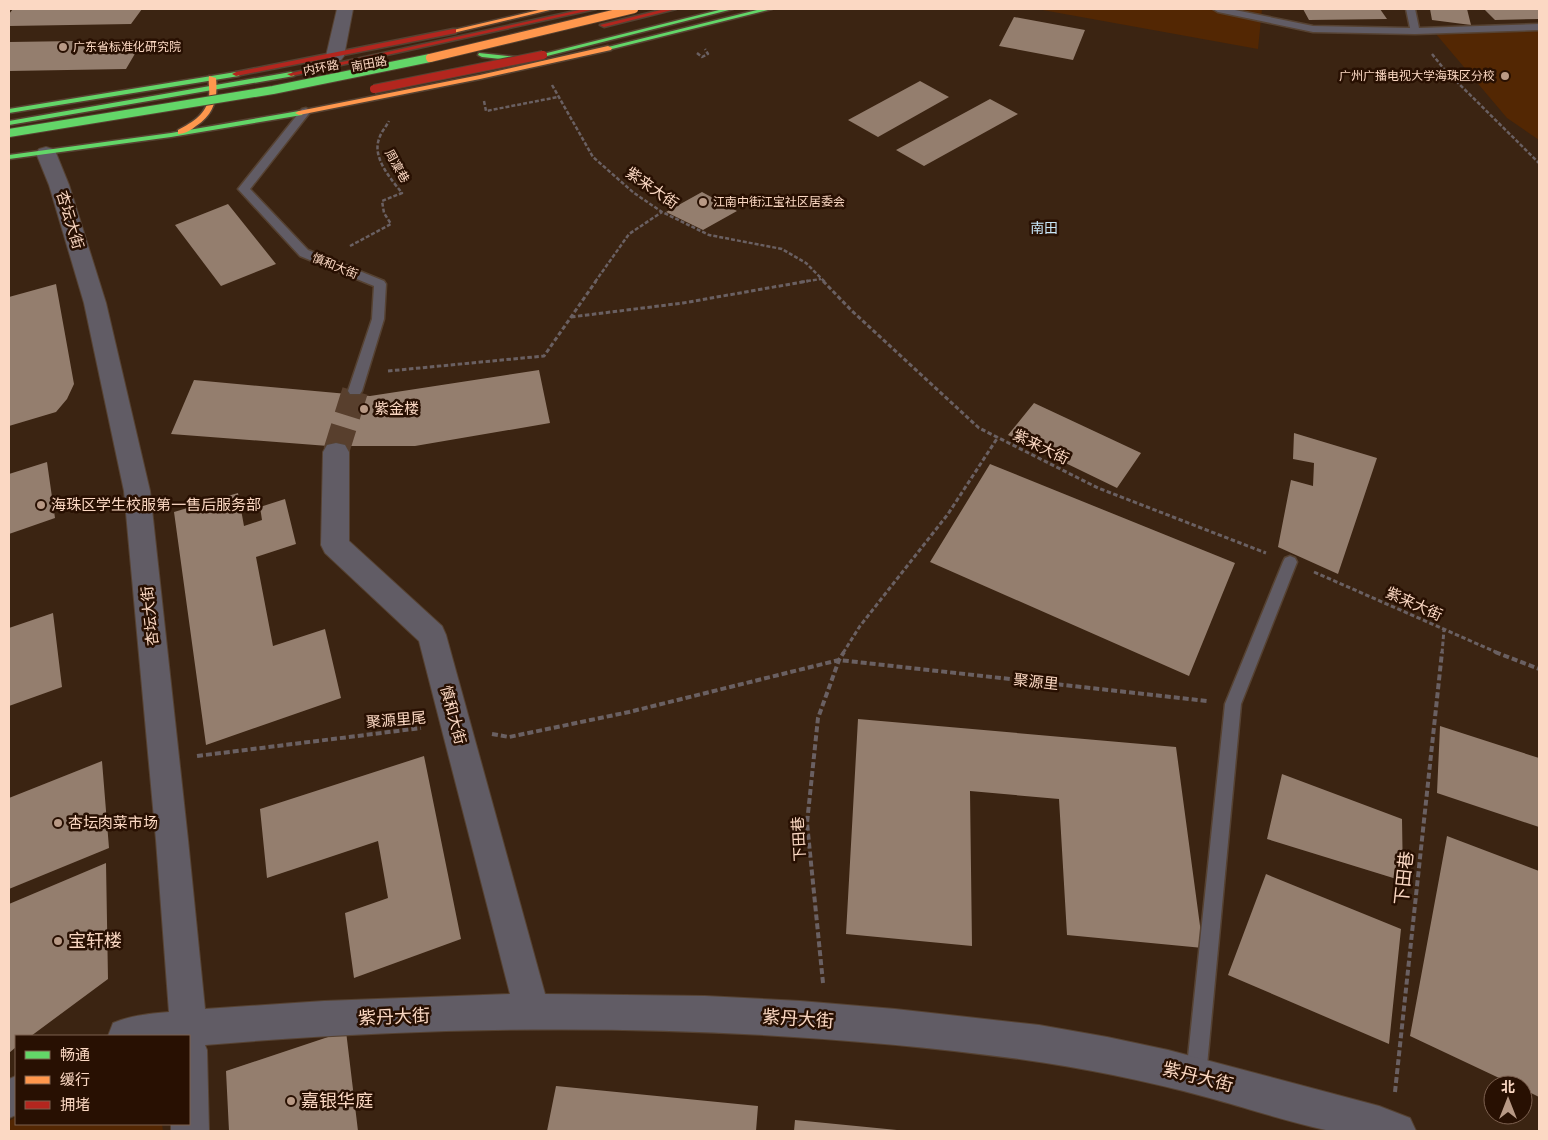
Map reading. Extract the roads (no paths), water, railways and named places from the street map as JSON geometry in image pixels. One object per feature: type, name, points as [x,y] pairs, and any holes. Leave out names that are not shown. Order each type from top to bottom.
[{"type":"main road","points":[[9,111],[213,83],[550,9]]},
{"type":"main road","points":[[491,33],[550,9]]},
{"type":"main road","name":"内环路","points":[[9,123],[184,93],[390,54],[587,9]]},
{"type":"main road","name":"南田路","points":[[9,123],[213,83],[409,51],[593,9]]},
{"type":"main road","name":"内环路","points":[[9,133],[173,108],[358,75],[634,9]]},
{"type":"main road","name":"南田路","points":[[9,140],[215,111],[482,55],[673,9]]},
{"type":"main road","points":[[234,112],[358,92],[534,57],[730,9]]},
{"type":"main road","points":[[9,157],[46,153],[306,111],[489,76],[769,9]]},
{"type":"main road","points":[[409,51],[419,68],[489,76]]},
{"type":"main road","points":[[482,55],[548,63]]},
{"type":"main road","points":[[213,83],[215,111]]},
{"type":"main road","points":[[180,118],[215,111]]},
{"type":"main road","points":[[181,132],[215,111]]},
{"type":"main road","points":[[9,140],[152,122]]},
{"type":"street","points":[[335,56],[345,9]]},
{"type":"street","name":"杏坛大街","points":[[46,153],[59,185],[95,302],[137,491],[189,1035]]},
{"type":"street","name":"慎和大街","points":[[336,452],[336,545],[432,635],[532,1012]]},
{"type":"street","name":"紫丹大街","points":[[190,1038],[304,1020],[532,1012],[699,1013],[826,1020],[962,1034],[1086,1051],[1196,1076],[1376,1128]]},
{"type":"street","points":[[129,1035],[134,1033],[156,1035]]},
{"type":"lane","points":[[1218,9],[1313,29],[1415,31],[1539,27]]},
{"type":"lane","points":[[1411,9],[1415,31]]},
{"type":"lane","name":"慎和大街","points":[[306,111],[244,190],[304,254],[380,284],[378,319],[355,391]]},
{"type":"lane","points":[[1196,1076],[1233,704],[1290,562]]},
{"type":"tunnel","points":[[336,452],[355,391]]},
{"type":"place","name":"广东省标准化研究院","points":[[63,47]]},
{"type":"place","name":"广州广播电视大学海珠区分校","points":[[1505,76]]},
{"type":"place","name":"江南中街江宝社区居委会","points":[[703,202]]},
{"type":"place","name":"紫金楼","points":[[364,409]]},
{"type":"place","name":"海珠区学生校服第一售后服务部","points":[[41,505]]},
{"type":"place","name":"杏坛肉菜市场","points":[[58,823]]},
{"type":"place","name":"宝轩楼","points":[[58,941]]},
{"type":"place","name":"嘉银华庭","points":[[291,1101]]},
{"type":"district","name":"南田","points":[[1044,228]]}]
